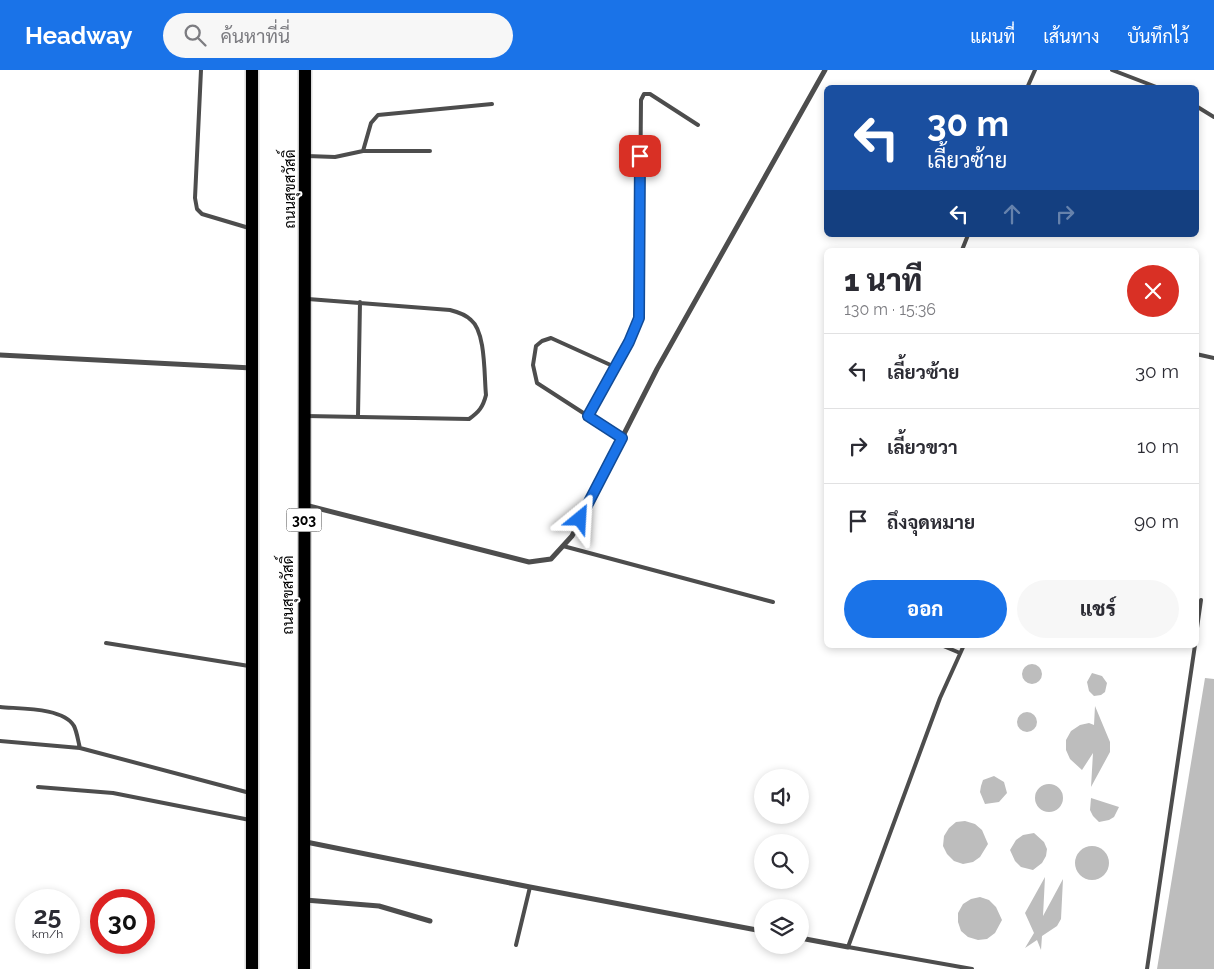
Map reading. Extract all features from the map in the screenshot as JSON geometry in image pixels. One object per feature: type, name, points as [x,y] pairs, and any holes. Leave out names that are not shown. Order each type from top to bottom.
[{"type":"main road","points":[[252,70],[252,969]]},
{"type":"main road","name":"ถนนสุขสวัสดิ์","points":[[304,969],[306,70]]},
{"type":"street","points":[[304,505],[529,562],[551,559],[572,536],[662,361],[824,70]]},
{"type":"street","points":[[0,354],[253,368]]},
{"type":"street","points":[[305,842],[754,929]]},
{"type":"street","points":[[305,900],[379,906],[430,921]]},
{"type":"street","points":[[809,940],[848,947]]},
{"type":"lane","points":[[201,70],[195,198],[197,209],[202,214],[253,230]]},
{"type":"lane","points":[[1029,85],[1034,70]]},
{"type":"lane","points":[[1112,70],[1151,85]]},
{"type":"lane","points":[[588,416],[639,318],[641,100],[644,94],[650,94],[698,125]]},
{"type":"lane","points":[[363,151],[371,123],[378,115],[492,104]]},
{"type":"lane","points":[[1199,108],[1214,117]]},
{"type":"lane","points":[[306,156],[335,157],[363,151],[430,151]]},
{"type":"lane","points":[[305,416],[469,419],[484,404],[486,395],[481,333],[473,321],[463,314],[450,310],[306,298]]},
{"type":"lane","points":[[358,416],[360,302]]},
{"type":"lane","points":[[615,367],[551,338],[542,341],[536,346],[533,364],[537,383],[622,438]]},
{"type":"lane","points":[[1199,355],[1214,358]]},
{"type":"lane","points":[[563,546],[773,602]]},
{"type":"lane","points":[[1199,614],[1201,600]]},
{"type":"lane","points":[[106,643],[253,666]]},
{"type":"lane","points":[[948,648],[960,653]]},
{"type":"lane","points":[[962,648],[940,698],[848,947],[972,969]]},
{"type":"lane","points":[[1146,969],[1195,648]]},
{"type":"lane","points":[[0,707],[53,712],[67,719],[74,726],[80,748]]},
{"type":"lane","points":[[0,742],[80,748],[252,794]]},
{"type":"lane","points":[[38,787],[113,793],[252,821]]},
{"type":"lane","points":[[516,945],[530,887]]},
{"type":"building","points":[[1032,664],[1039,667],[1042,674],[1039,681],[1032,684],[1025,681],[1022,674],[1025,667]]},
{"type":"building","points":[[1092,673],[1102,676],[1107,683],[1105,692],[1101,695],[1094,696],[1089,691],[1087,682]]},
{"type":"building","points":[[1205,678],[1214,679],[1214,969],[1157,969]]},
{"type":"building","points":[[1095,706],[1110,742],[1110,752],[1091,787],[1093,753],[1082,770],[1070,759],[1066,750],[1066,740],[1071,731],[1080,725],[1089,723],[1094,725]]},
{"type":"building","points":[[1027,712],[1034,715],[1037,722],[1034,729],[1027,732],[1020,729],[1017,722],[1020,715]]},
{"type":"building","points":[[994,776],[1004,782],[1007,793],[999,802],[985,804],[980,792],[981,786],[983,780]]},
{"type":"building","points":[[1049,784],[1059,788],[1063,798],[1059,808],[1049,812],[1039,808],[1035,798],[1039,788]]},
{"type":"building","points":[[1091,798],[1119,807],[1114,817],[1099,822],[1090,810]]},
{"type":"building","points":[[965,821],[975,824],[982,830],[988,844],[980,857],[973,862],[963,864],[954,861],[947,854],[943,846],[944,836],[949,828],[956,822]]},
{"type":"building","points":[[1034,833],[1044,842],[1047,849],[1042,863],[1033,870],[1021,867],[1015,861],[1010,850],[1016,840],[1023,835]]},
{"type":"building","points":[[1092,846],[1099,847],[1104,851],[1108,856],[1108,870],[1104,875],[1099,879],[1092,880],[1085,879],[1080,875],[1076,870],[1075,863],[1076,856],[1080,851],[1085,847]]},
{"type":"building","points":[[1045,877],[1043,916],[1063,879],[1061,919],[1057,926],[1042,936],[1041,950],[1037,940],[1025,948],[1034,933],[1025,913]]},
{"type":"building","points":[[980,897],[989,900],[996,907],[1002,920],[995,933],[987,939],[978,940],[968,937],[961,931],[958,913],[963,904],[971,899]]},
{"type":"route","points":[[580,519],[622,438],[588,416],[629,342],[639,318],[640,156]]}]
